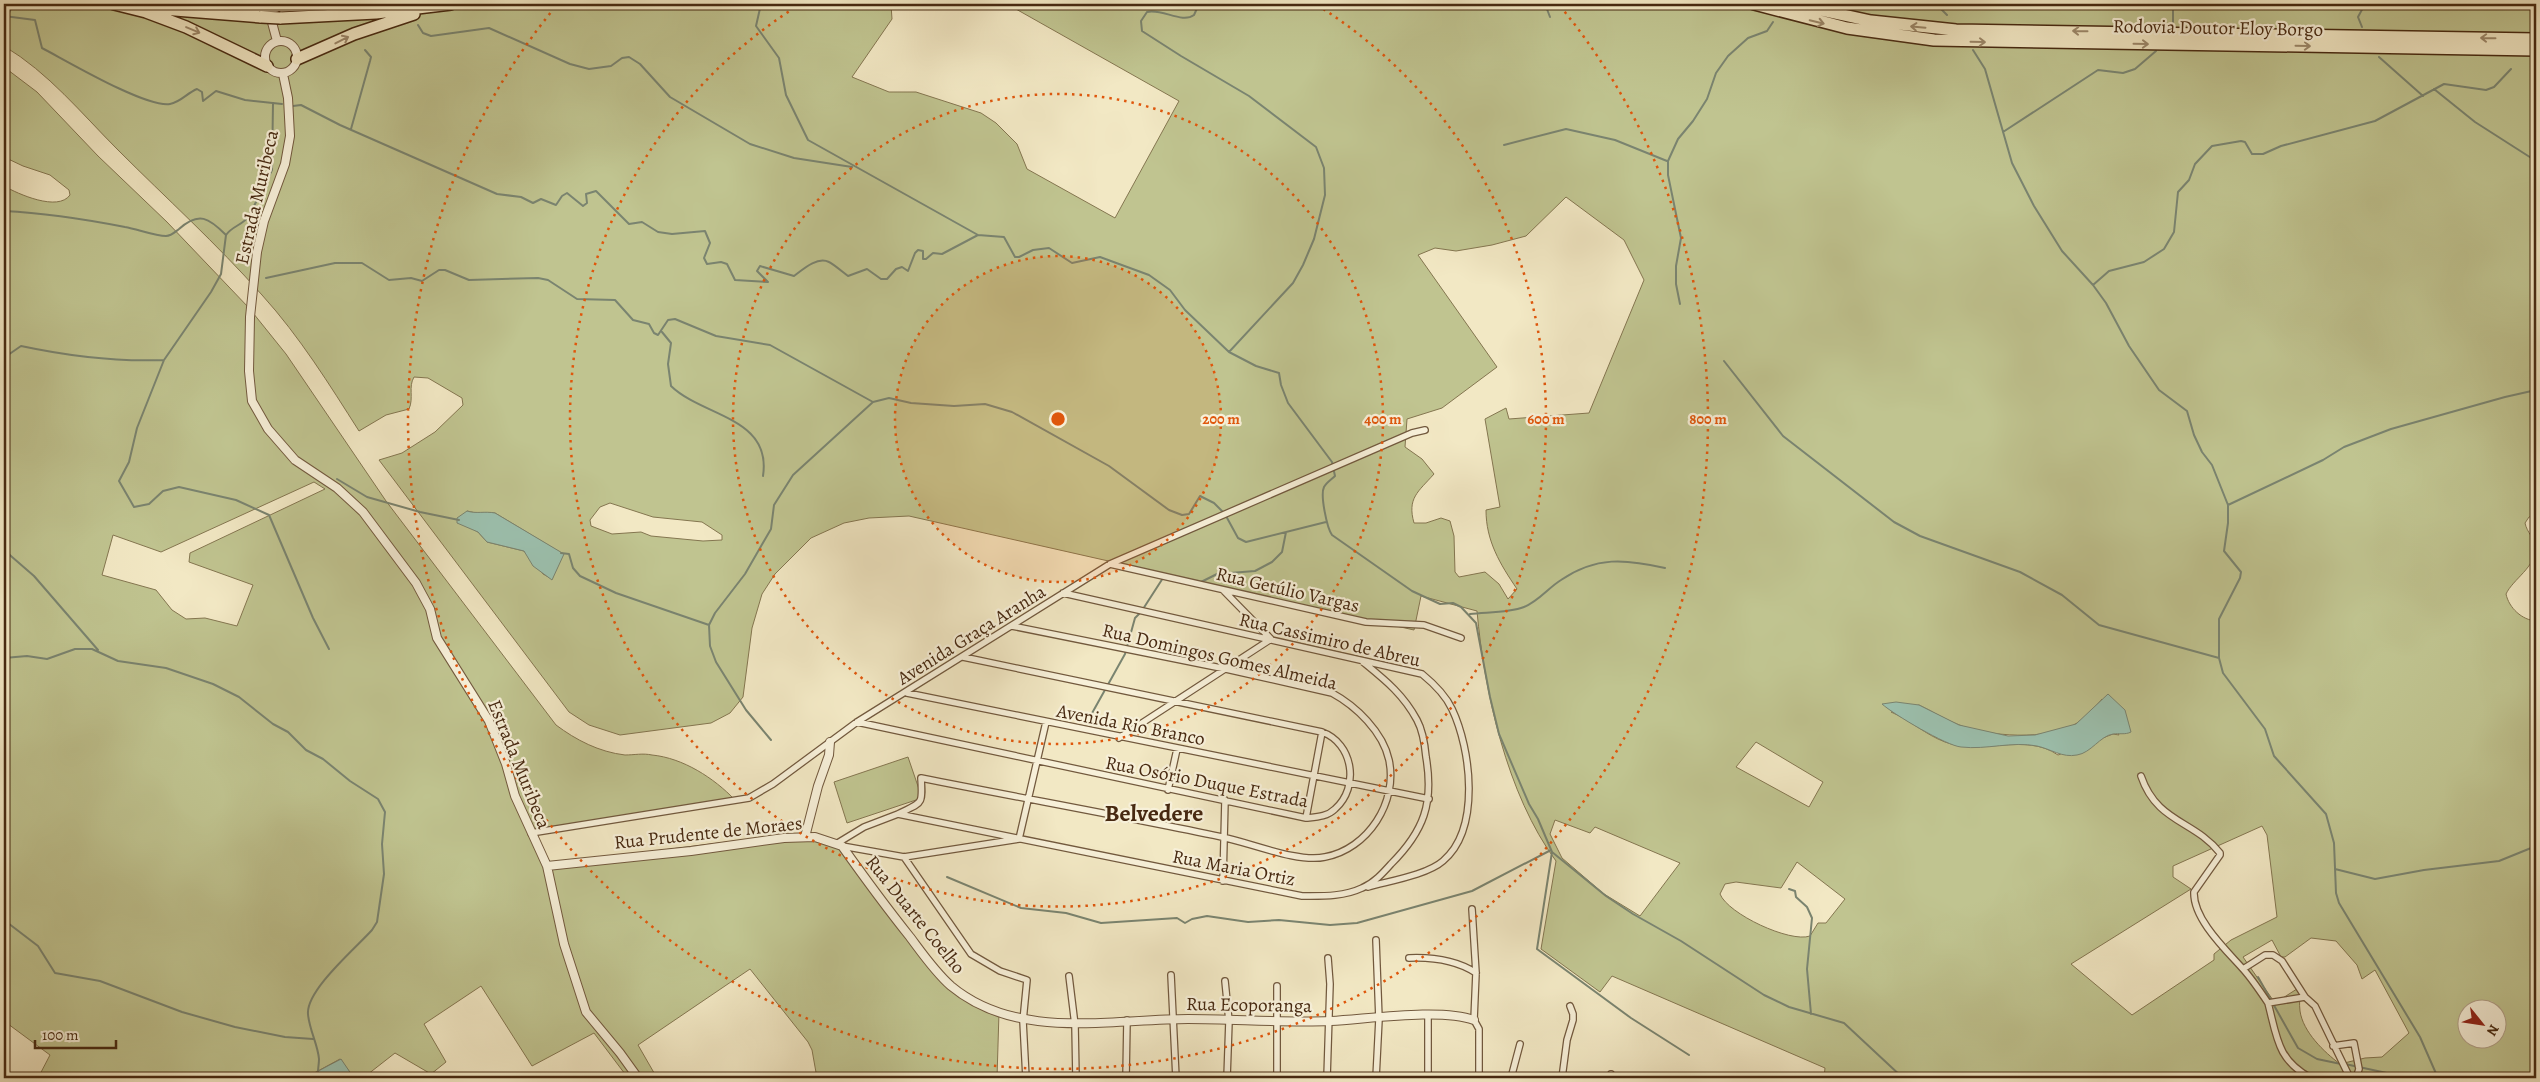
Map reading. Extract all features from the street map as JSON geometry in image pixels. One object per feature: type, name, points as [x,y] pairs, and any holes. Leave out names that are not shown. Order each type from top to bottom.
[{"type":"highway","points":[[115,4],[199,14],[340,4]]},
{"type":"highway","points":[[115,4],[146,12],[186,27],[267,66]]},
{"type":"highway","points":[[215,4],[268,10],[345,15],[451,4]]},
{"type":"highway","name":"Rodovia Doutor Eloy Borgo","points":[[1754,4],[1847,28],[1941,40],[2536,50]]},
{"type":"highway","name":"Rodovia Doutor Eloy Borgo","points":[[1793,4],[1878,22],[1956,30],[2536,39]]},
{"type":"highway","points":[[297,59],[354,34],[437,6]]},
{"type":"street","points":[[268,10],[277,41]]},
{"type":"street","points":[[277,41],[292,45],[297,59],[293,68],[283,74],[274,72],[267,66],[266,51],[277,41]]},
{"type":"street","name":"Estrada Muribeca","points":[[283,74],[288,98],[290,136],[285,164],[264,221],[257,252],[250,317],[249,371],[252,401],[268,429],[295,460],[337,488],[363,512],[416,583],[430,608],[437,638],[489,721],[531,833],[547,866],[564,944],[586,1012],[638,1078]]},
{"type":"street","name":"Avenida Graça Aranha","points":[[531,833],[749,798],[773,784],[857,722],[907,693],[1110,564],[1425,430]]},
{"type":"street","name":"Rua Getúlio Vargas","points":[[1110,564],[1366,622],[1424,625],[1461,638]]},
{"type":"street","points":[[1119,738],[1271,639],[1223,590]]},
{"type":"street","name":"Rua Cassimiro de Abreu","points":[[1064,593],[1422,674],[1432,682],[1452,708],[1465,748],[1469,781],[1468,814],[1459,840],[1445,860],[1434,868],[1362,888]]},
{"type":"street","name":"Rua Domingos Gomes Almeida","points":[[898,814],[920,803],[923,799],[921,778],[1224,837],[1309,860],[1327,857],[1351,848],[1368,833],[1382,811],[1390,792],[1389,761],[1384,744],[1365,719],[1332,693],[1226,669],[1012,626]]},
{"type":"street","points":[[963,657],[1322,732],[1337,741],[1346,753],[1350,769],[1350,783]]},
{"type":"street","name":"Rua Maria Ortiz","points":[[898,814],[1302,896],[1333,896],[1362,888],[1378,878],[1403,852],[1422,824],[1429,799],[1430,778],[1418,722],[1398,691],[1363,662]]},
{"type":"street","name":"Avenida Rio Branco","points":[[907,693],[1119,738],[1429,799]]},
{"type":"street","name":"Rua Osório Duque Estrada","points":[[857,722],[1306,818],[1322,817],[1335,809],[1350,783]]},
{"type":"street","points":[[1019,839],[1046,722]]},
{"type":"street","points":[[1306,818],[1322,732]]},
{"type":"street","points":[[805,837],[818,786],[829,755],[830,742]]},
{"type":"street","points":[[1168,790],[1178,749]]},
{"type":"street","points":[[2141,776],[2152,800],[2174,819],[2200,834],[2220,853],[2197,885],[2194,897],[2212,934],[2243,969],[2268,1003],[2286,1060],[2299,1072],[2311,1078]]},
{"type":"street","points":[[1223,881],[1225,800]]},
{"type":"street","points":[[839,845],[864,827],[898,814]]},
{"type":"street","name":"Rua Prudente de Moraes","points":[[547,866],[805,837],[815,837],[839,845],[904,857],[1019,839]]},
{"type":"street","name":"Rua Duarte Coelho","points":[[839,845],[931,965],[952,986],[981,1004],[1023,1021]]},
{"type":"street","points":[[904,857],[971,954],[1000,971],[1027,980],[1023,1021],[1026,1078]]},
{"type":"street","points":[[1472,909],[1476,973],[1474,1020],[1479,1029],[1479,1078]]},
{"type":"street","points":[[1376,940],[1379,1019],[1376,1078]]},
{"type":"street","points":[[2243,969],[2265,955],[2276,956],[2282,961],[2305,997],[2315,1006],[2333,1046],[2349,1076],[2356,1078],[2359,1069],[2354,1043],[2333,1046]]},
{"type":"street","points":[[1409,958],[1426,957],[1455,962],[1476,973]]},
{"type":"street","points":[[1327,1078],[1327,1021],[1330,984],[1328,958]]},
{"type":"street","points":[[1171,975],[1175,1019],[1176,1078]]},
{"type":"street","points":[[1069,976],[1075,1025],[1076,1078]]},
{"type":"street","points":[[1225,981],[1229,1021],[1227,1078]]},
{"type":"street","points":[[1277,986],[1277,1078]]},
{"type":"street","points":[[2268,1003],[2305,997]]},
{"type":"street","points":[[1562,1078],[1573,1014],[1570,1006]]},
{"type":"street","points":[[1428,1015],[1428,1078]]},
{"type":"street","name":"Rua Ecoporanga","points":[[1023,1021],[1075,1025],[1128,1020],[1175,1019],[1277,1022],[1379,1019],[1428,1015],[1460,1015],[1474,1020]]},
{"type":"street","points":[[1126,1078],[1128,1020]]},
{"type":"street","points":[[1511,1078],[1520,1044]]},
{"type":"shaded area","points":[[4,4],[478,4],[500,9],[501,4],[894,4],[891,5],[892,19],[852,77],[889,92],[916,92],[981,113],[996,123],[1017,144],[1027,169],[1115,218],[1179,101],[1007,4],[2536,4],[2536,515],[2529,517],[2525,523],[2534,541],[2535,548],[2532,561],[2506,594],[2510,604],[2521,616],[2536,621],[2536,1078],[1824,1078],[1825,1068],[1612,976],[1600,992],[1541,949],[1556,861],[1539,835],[1511,774],[1492,708],[1485,675],[1477,611],[1421,596],[1414,630],[909,516],[869,518],[844,523],[811,538],[775,574],[762,594],[752,628],[743,697],[730,713],[711,723],[620,735],[589,725],[569,712],[379,460],[402,453],[435,432],[463,405],[462,398],[428,378],[414,377],[411,385],[409,409],[386,415],[359,431],[301,344],[276,311],[245,276],[64,94],[36,68],[4,46]],"holes":[[[1566,197],[1624,240],[1644,280],[1589,413],[1509,419],[1506,408],[1485,419],[1500,507],[1486,510],[1488,532],[1495,552],[1517,589],[1508,599],[1499,584],[1485,572],[1459,577],[1455,572],[1454,536],[1450,521],[1441,518],[1426,523],[1414,523],[1412,507],[1415,496],[1434,474],[1422,459],[1405,447],[1407,419],[1442,408],[1497,367],[1418,255],[1435,248],[1456,251],[1492,245],[1526,236]],[[610,503],[653,517],[702,522],[722,535],[722,540],[703,541],[651,536],[641,532],[612,534],[591,526],[590,520],[600,507]],[[467,511],[495,513],[563,554],[552,579],[543,574],[524,551],[487,542],[478,532],[471,528]],[[2102,699],[2119,735],[2113,734],[2058,755],[2045,748],[2031,745],[1959,746],[1938,739],[1891,712],[1919,705],[1952,722],[1984,732],[2035,735],[2065,729],[2081,721]],[[1756,742],[1823,782],[1809,807],[1736,767]],[[1555,820],[1590,833],[1595,827],[1680,863],[1640,916],[1604,894],[1562,858],[1550,834]],[[2262,826],[2267,835],[2277,917],[2231,940],[2214,954],[2214,960],[2132,1015],[2071,964],[2191,889],[2173,877],[2173,866]],[[1797,862],[1845,899],[1826,923],[1818,923],[1810,936],[1801,937],[1775,931],[1760,925],[1735,910],[1725,902],[1720,894],[1725,884],[1736,882],[1781,888]],[[2311,938],[2336,941],[2357,965],[2362,979],[2375,970],[2409,1033],[2382,1057],[2365,1058],[2340,1064],[2327,1054],[2305,1026],[2300,1011],[2300,987],[2275,1003],[2243,957],[2272,940],[2281,957],[2285,957]]]},
{"type":"shaded area","points":[[4,67],[37,92],[98,156],[167,222],[249,308],[286,354],[386,501],[556,725],[572,736],[606,751],[625,755],[645,754],[675,760],[708,777],[735,800],[533,831],[550,864],[767,837],[816,837],[846,845],[862,874],[944,979],[999,1012],[997,1078],[817,1078],[812,1050],[808,1042],[750,969],[638,1045],[657,1078],[628,1078],[594,1033],[532,1066],[481,986],[424,1024],[446,1062],[431,1074],[395,1053],[363,1078],[354,1078],[340,1059],[305,1078],[38,1078],[50,1055],[4,1021],[4,186],[28,197],[48,202],[64,200],[70,195],[69,190],[50,175],[4,157]],"holes":[[[314,482],[325,489],[190,553],[189,562],[253,585],[237,626],[205,618],[186,619],[172,610],[156,590],[102,575],[113,535],[161,552]]]},
{"type":"shaded area","points":[[467,511],[495,513],[564,554],[552,580],[533,566],[524,551],[487,542],[478,532],[457,523],[457,518]]},
{"type":"shaded area","points":[[2108,694],[2125,710],[2131,732],[2108,735],[2082,754],[2072,756],[2028,745],[1961,747],[1920,729],[1882,704],[1896,702],[1919,705],[1959,725],[2008,736],[2035,735],[2076,724]]},
{"type":"shaded area","points":[[908,757],[922,798],[847,823],[834,782]]},
{"type":"shaded area","points":[[341,1059],[354,1078],[305,1078]]},
{"type":"waterway","points":[[8,15],[13,4]]},
{"type":"waterway","points":[[761,4],[756,26],[779,58],[786,95],[808,140],[978,235],[1004,237],[1015,257],[1033,250],[1049,248],[1072,263],[1100,257],[1149,275],[1170,290],[1185,310],[1229,352],[1256,366],[1279,373],[1281,385],[1288,403],[1332,462],[1335,476],[1324,487],[1323,491],[1326,519],[1332,535],[1412,591],[1440,604],[1453,603],[1461,607],[1476,623],[1499,734],[1552,852],[1537,949],[1631,1018],[1689,1055]]},
{"type":"waterway","points":[[1199,4],[1194,15],[1184,18],[1153,11],[1147,12],[1141,21],[1142,31],[1249,96],[1316,147],[1324,168],[1325,195],[1314,239],[1303,265],[1293,283],[1229,352]]},
{"type":"waterway","points":[[1545,4],[1550,17]]},
{"type":"waterway","points":[[1936,4],[1947,15]]},
{"type":"waterway","points":[[2173,4],[2173,23]]},
{"type":"waterway","points":[[2362,27],[2358,17],[2365,4]]},
{"type":"waterway","points":[[4,16],[35,20],[42,48],[106,82],[143,99],[170,104],[197,89],[202,92],[203,101],[216,91],[245,100],[282,104]]},
{"type":"waterway","points":[[1680,304],[1676,284],[1676,266],[1681,238],[1668,175],[1668,161],[1678,139],[1693,121],[1707,99],[1716,73],[1728,56],[1748,38],[1767,31],[1773,22]]},
{"type":"waterway","points":[[418,25],[423,33],[431,36],[489,28],[570,64],[589,69],[611,66],[622,58],[629,57],[640,64],[670,97],[750,144],[794,158],[852,167]]},
{"type":"waterway","points":[[351,129],[371,57],[365,50]]},
{"type":"waterway","points":[[1973,50],[1985,69],[2012,163],[2034,206],[2062,251],[2093,285],[2106,303],[2129,346],[2159,390],[2187,411],[2194,435],[2202,452],[2212,465],[2228,505],[2228,523],[2224,551],[2241,572],[2240,578],[2219,619],[2219,658],[2223,673],[2265,729],[2274,756],[2326,814],[2334,843],[2336,893],[2339,903],[2420,1037],[2438,1078]]},
{"type":"waterway","points":[[2003,132],[2098,70],[2123,73],[2135,69],[2156,51]]},
{"type":"waterway","points":[[2379,57],[2423,96]]},
{"type":"waterway","points":[[2093,285],[2109,271],[2144,262],[2164,249],[2174,232],[2178,192],[2189,180],[2195,164],[2212,146],[2241,141],[2245,142],[2252,154],[2263,154],[2281,146],[2375,121],[2444,84],[2486,90],[2494,87],[2511,69]]},
{"type":"waterway","points":[[2434,89],[2475,122],[2536,161]]},
{"type":"waterway","points":[[273,103],[272,170],[249,216],[226,235],[221,274],[211,292],[164,360],[137,428],[129,462],[119,481],[134,507],[149,504],[163,491],[179,487],[236,500],[269,515],[313,618],[329,649]]},
{"type":"waterway","points":[[293,106],[301,105],[340,125],[497,194],[521,197],[533,203],[541,199],[556,205],[562,196],[567,193],[583,206],[587,203],[586,194],[596,191],[629,224],[642,222],[658,232],[672,234],[705,231],[710,243],[704,258],[707,264],[721,262],[727,264],[735,280],[768,282],[757,271],[760,266],[794,276],[810,264],[820,261],[831,263],[848,276],[867,269],[881,279],[887,279],[896,269],[902,267],[908,271],[918,250],[923,251],[923,259],[926,259],[933,253],[942,254],[978,235]]},
{"type":"waterway","points":[[1504,145],[1566,129],[1615,140],[1667,161]]},
{"type":"waterway","points":[[4,211],[80,219],[166,236],[173,234],[192,220],[204,219],[214,224],[226,235]]},
{"type":"waterway","points":[[266,278],[335,263],[362,263],[389,280],[411,278],[422,281],[439,270],[445,270],[469,280],[538,278],[548,280],[577,299],[615,300],[633,320],[649,324],[654,333],[658,335],[668,320],[675,319],[716,336],[770,345],[873,402]]},
{"type":"waterway","points":[[662,332],[671,343],[668,364],[671,386],[700,405],[746,430],[757,441],[763,456],[763,476]]},
{"type":"waterway","points":[[4,355],[8,355],[21,346],[92,358],[164,360]]},
{"type":"waterway","points":[[1724,361],[1783,436],[1894,522],[1920,536],[2020,572],[2062,595],[2099,625],[2219,658]]},
{"type":"waterway","points":[[2228,505],[2323,460],[2344,447],[2391,429],[2536,390]]},
{"type":"waterway","points":[[771,740],[746,710],[716,662],[710,646],[709,625],[715,613],[745,574],[771,529],[774,505],[793,475],[873,402],[889,398],[911,403],[954,406],[985,404],[1012,412],[1109,466],[1169,510],[1182,515],[1189,514],[1200,496],[1214,503],[1223,512]]},
{"type":"waterway","points":[[337,479],[367,497],[420,512],[459,520]]},
{"type":"waterway","points":[[1226,516],[1238,538],[1246,542],[1326,522]]},
{"type":"waterway","points":[[1199,583],[1217,574],[1255,571],[1272,562],[1282,552],[1286,532]]},
{"type":"waterway","points":[[4,550],[34,576],[98,650]]},
{"type":"waterway","points":[[561,553],[569,554],[573,568],[580,576],[616,593],[709,625]]},
{"type":"waterway","points":[[1470,614],[1524,607],[1574,572],[1599,563],[1624,562],[1665,568]]},
{"type":"waterway","points":[[1143,609],[1163,578]]},
{"type":"waterway","points":[[1084,719],[1091,715],[1125,654],[1135,618],[1140,613]]},
{"type":"waterway","points":[[4,658],[27,656],[47,659],[75,649],[92,649],[118,661],[166,668],[213,684],[239,697],[273,724],[288,732],[306,750],[323,759],[350,781],[378,799],[385,812],[382,844],[384,874],[377,922],[372,930],[323,982],[310,1004],[308,1014],[319,1059],[318,1078]]},
{"type":"waterway","points":[[2335,869],[2375,879],[2424,870],[2499,861],[2536,846]]},
{"type":"waterway","points":[[947,877],[1021,908],[1066,913],[1101,923],[1177,918],[1185,923],[1192,919],[1207,916],[1248,922],[1279,920],[1330,925],[1357,923],[1472,891],[1551,850]]},
{"type":"waterway","points":[[1552,852],[1606,896],[1633,914],[1681,941],[1764,995],[1789,1007],[1844,1023],[1903,1078]]},
{"type":"waterway","points":[[1789,889],[1795,891],[1796,897],[1807,907],[1812,918],[1807,969],[1811,1014]]},
{"type":"waterway","points":[[4,920],[38,946],[55,973],[100,981],[182,1012],[235,1027],[285,1037],[313,1039]]},
{"type":"waterway","points":[[2258,977],[2298,1048],[2317,1059],[2341,1064]]},
{"type":"waterway","points":[[2345,1064],[2410,1078]]},
{"type":"district","name":"Belvedere","points":[[1154,813]]}]
